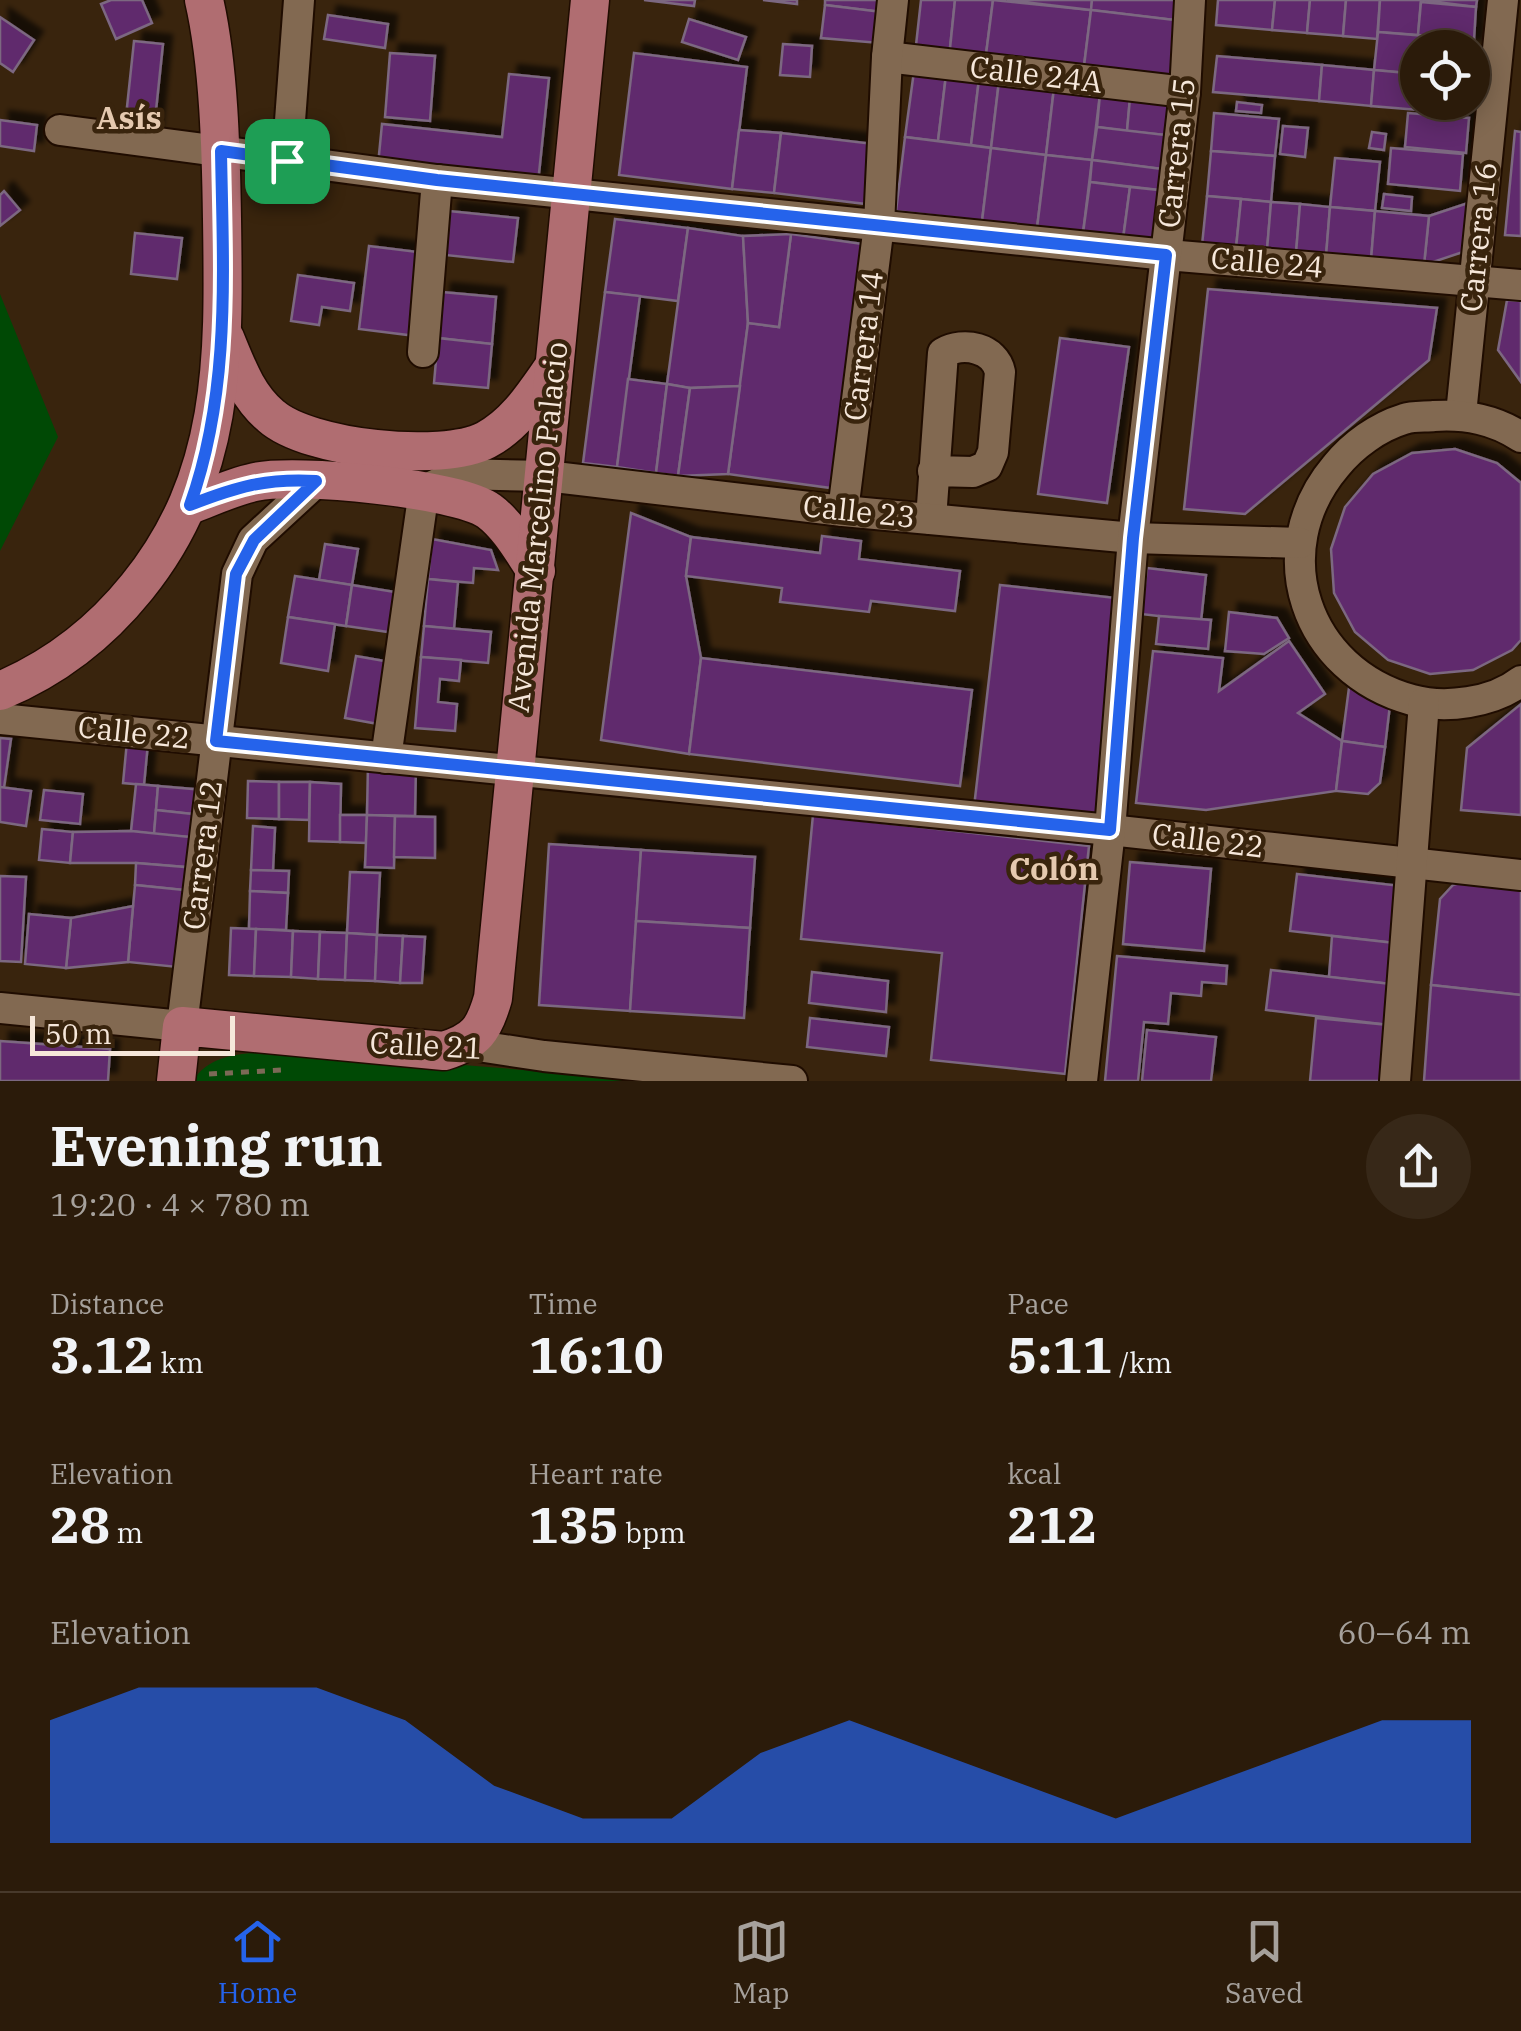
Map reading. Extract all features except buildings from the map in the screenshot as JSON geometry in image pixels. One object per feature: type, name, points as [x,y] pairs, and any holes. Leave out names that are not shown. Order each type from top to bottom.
[{"type":"main road","points":[[0,691],[68,655],[115,615],[173,537],[190,505],[206,460],[216,412],[224,336],[221,151],[204,0]]},
{"type":"main road","name":"Avenida Marcelino Palacio","points":[[465,1044],[486,1024],[493,998],[590,0]]},
{"type":"main road","points":[[224,336],[255,400],[295,432],[317,440],[420,452],[450,451],[482,442],[522,412],[554,366]]},
{"type":"main road","points":[[190,505],[255,482],[282,479],[424,490],[472,501],[491,513],[508,529],[536,570]]},
{"type":"main road","name":"Calle 21","points":[[182,1026],[444,1051],[465,1044]]},
{"type":"main road","name":"Carrera 12","points":[[179,1081],[182,1026]]},
{"type":"main road","points":[[179,1081],[205,1054],[249,1032]]},
{"type":"street","points":[[287,161],[299,0]]},
{"type":"street","name":"Carrera 14","points":[[843,511],[879,225],[893,0]]},
{"type":"street","name":"Carrera 15","points":[[1082,1081],[1110,830],[1133,538],[1185,92],[1190,0]]},
{"type":"street","name":"Carrera 16","points":[[1461,414],[1503,0]]},
{"type":"street","name":"Calle 24A","points":[[887,57],[1185,92]]},
{"type":"street","name":"Calle 24","points":[[60,130],[437,180],[1166,255],[1521,284]]},
{"type":"street","points":[[423,352],[437,180]]},
{"type":"street","points":[[1521,437],[1504,426],[1461,414],[1404,419],[1354,445],[1317,488],[1300,543],[1300,580],[1310,616],[1330,648],[1356,675],[1388,694],[1424,703],[1471,702],[1521,681]]},
{"type":"street","points":[[930,519],[933,470]]},
{"type":"street","name":"Calle 23","points":[[424,490],[458,474],[474,472],[546,476],[843,511],[1133,538],[1300,543]]},
{"type":"street","name":"Carrera 12","points":[[182,1026],[236,574],[254,540],[316,481]]},
{"type":"street","points":[[386,758],[424,490]]},
{"type":"street","points":[[1395,1081],[1424,703]]},
{"type":"street","name":"Calle 22","points":[[0,719],[1521,875]]},
{"type":"street","name":"Calle 21","points":[[0,1008],[182,1026]]},
{"type":"street","name":"Calle 21","points":[[465,1044],[544,1056],[792,1081]]},
{"type":"green space","points":[[0,294],[58,437],[0,551]]},
{"type":"green space","points":[[288,1051],[662,1081],[193,1081],[211,1063],[223,1058]]},
{"type":"district","name":"Asís","points":[[129,118]]},
{"type":"district","name":"Colón","points":[[1054,869]]},
{"type":"route","points":[[221,151],[287,161],[1166,255],[1133,538],[1110,830],[216,741],[236,574],[254,540],[316,481],[255,482],[190,505],[206,460],[216,412],[224,336],[221,151]]}]
